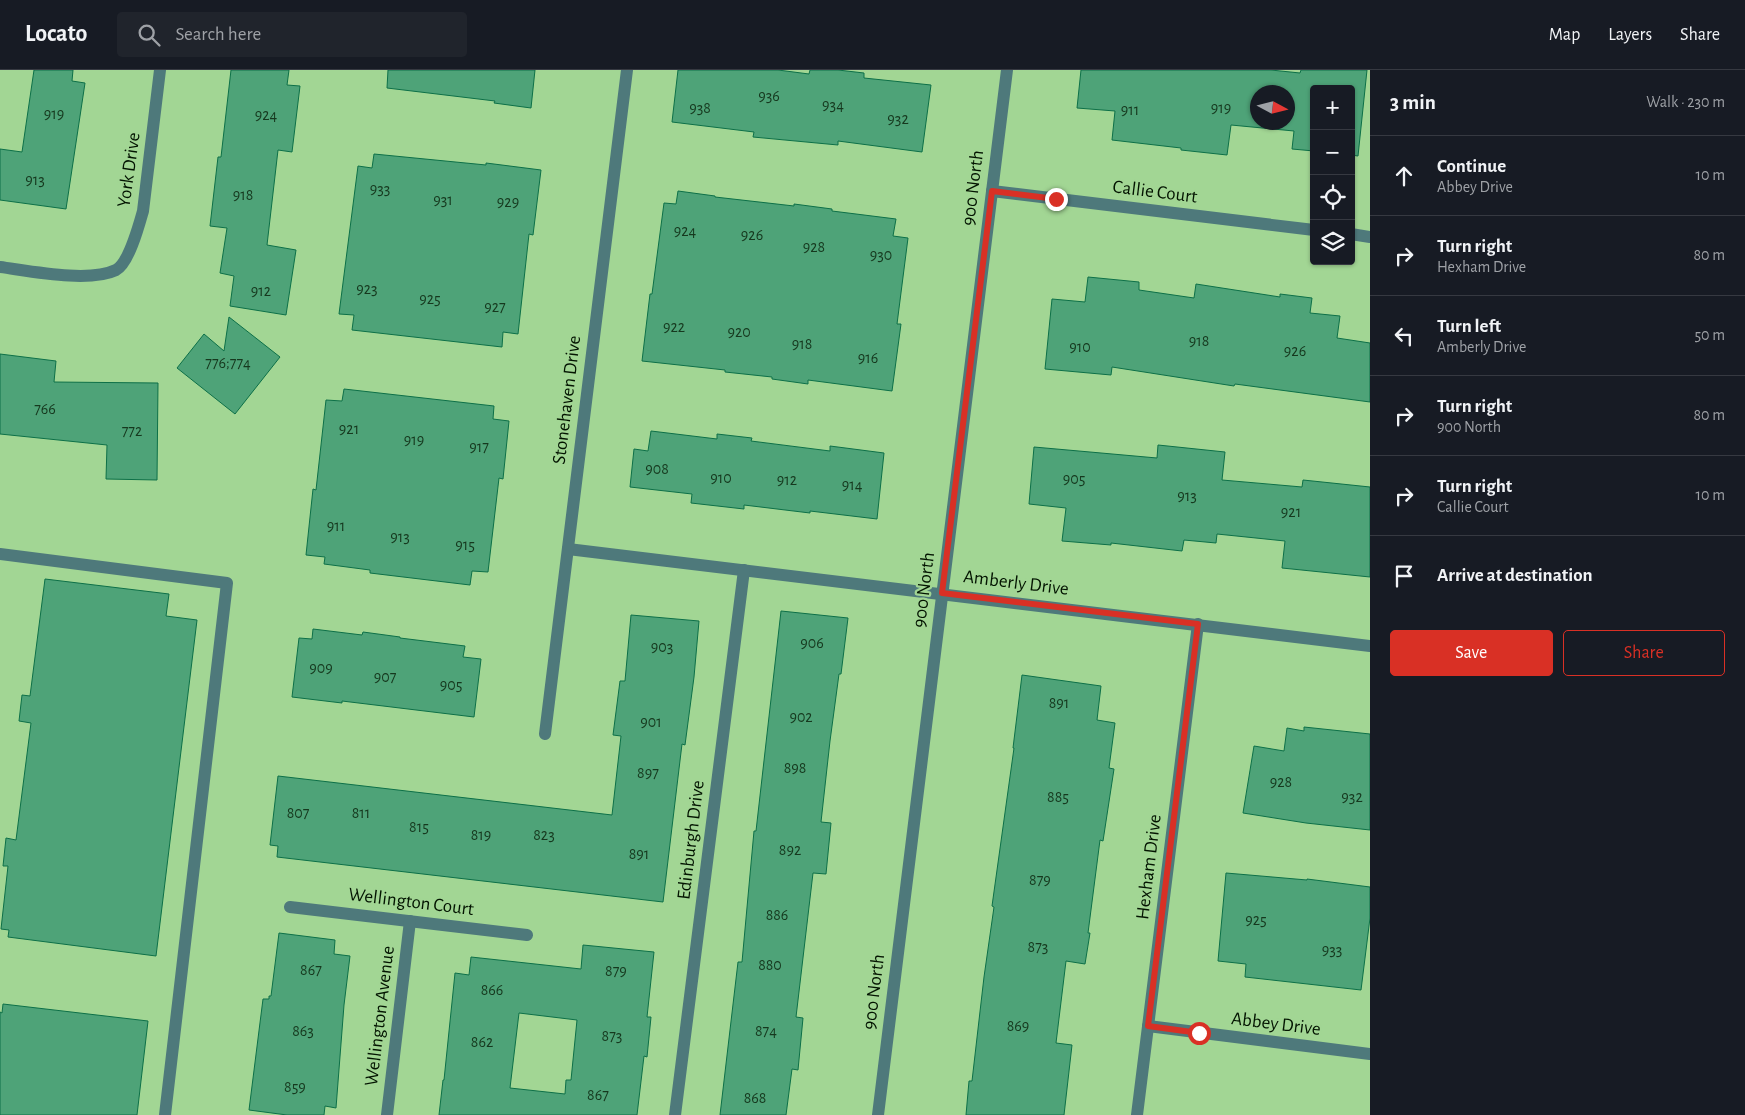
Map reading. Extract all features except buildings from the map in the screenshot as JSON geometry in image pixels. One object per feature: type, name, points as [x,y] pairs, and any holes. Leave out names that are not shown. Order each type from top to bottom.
[{"type":"street","name":"York Drive","points":[[0,267],[81,276],[100,274],[117,269],[129,252],[143,211],[160,70]]},
{"type":"street","name":"Stonehaven Drive","points":[[545,734],[627,70]]},
{"type":"street","name":"900 North","points":[[878,1115],[1007,70]]},
{"type":"street","name":"Callie Court","points":[[992,191],[1310,230]]},
{"type":"street","points":[[1355,235],[1370,237]]},
{"type":"street","name":"Amberly Drive","points":[[568,549],[1370,646]]},
{"type":"street","points":[[0,554],[227,583],[165,1115]]},
{"type":"street","name":"Edinburgh Drive","points":[[675,1115],[744,570]]},
{"type":"street","name":"Hexham Drive","points":[[1137,1115],[1198,624]]},
{"type":"street","name":"Wellington Court","points":[[290,907],[527,934]]},
{"type":"street","name":"Wellington Avenue","points":[[387,1115],[410,921]]},
{"type":"street","name":"Abbey Drive","points":[[1148,1026],[1370,1054]]},
{"type":"route","points":[[1056,199],[992,191],[942,593],[1198,624],[1148,1026],[1199,1033]]}]
